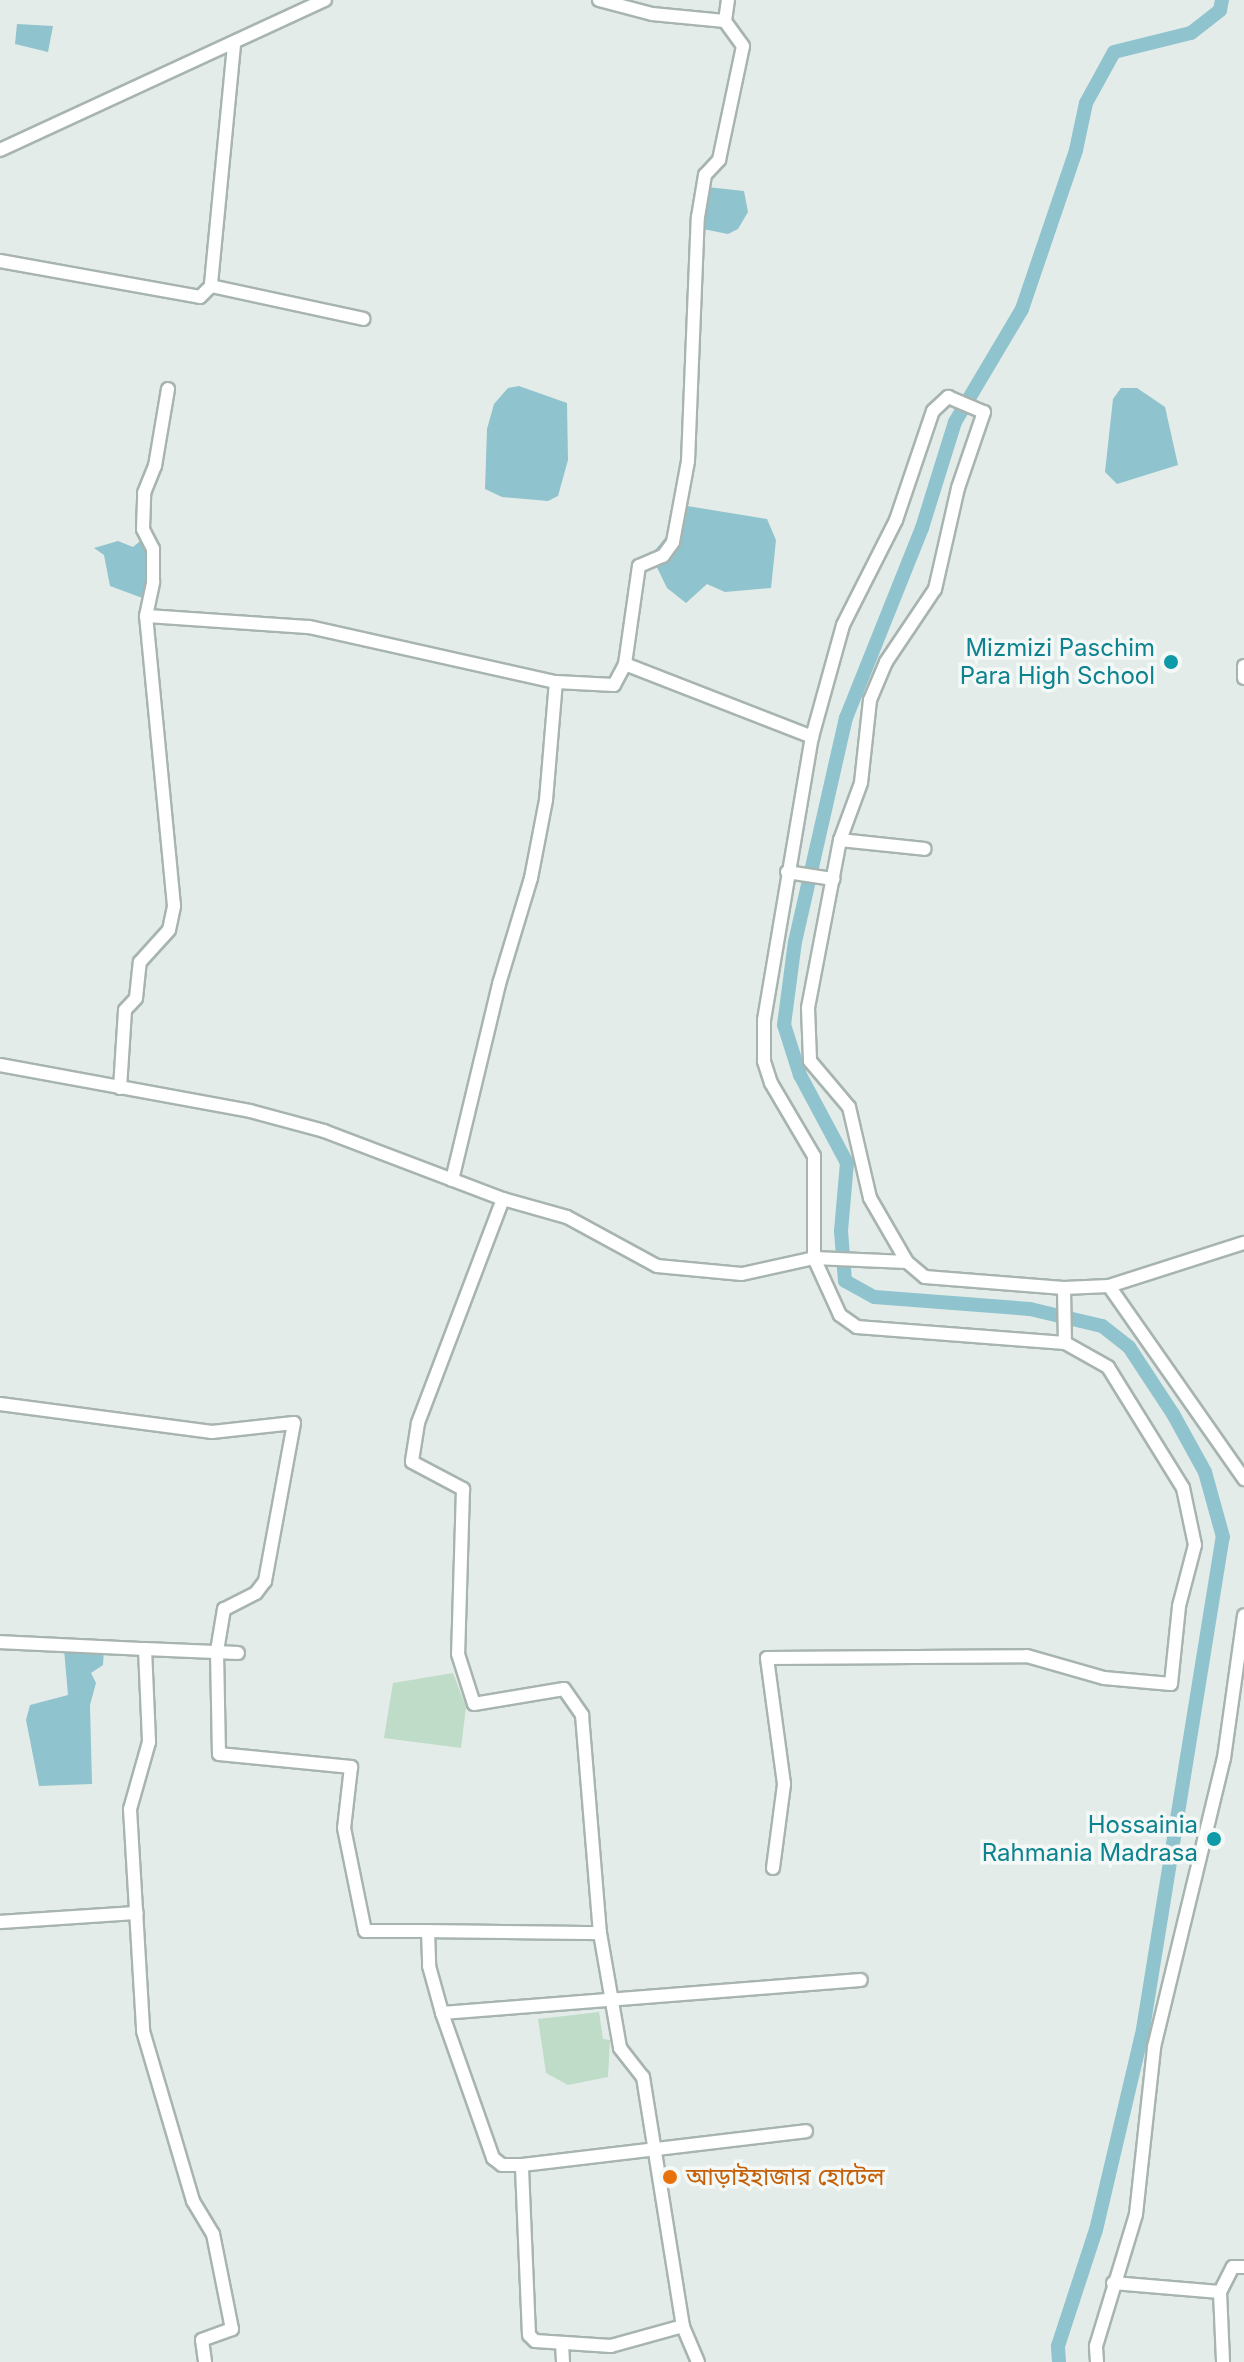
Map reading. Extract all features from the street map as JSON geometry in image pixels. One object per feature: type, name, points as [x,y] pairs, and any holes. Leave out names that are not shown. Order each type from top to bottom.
[{"type":"street","points":[[0,150],[234,45],[312,3],[325,0]]},
{"type":"street","points":[[599,0],[652,14],[725,21]]},
{"type":"street","points":[[146,616],[309,627],[556,682],[614,685],[625,664],[639,566],[670,550],[688,461],[698,217],[705,175],[719,160],[743,46],[725,21],[728,0]]},
{"type":"street","points":[[0,261],[200,297],[211,286],[234,45]]},
{"type":"street","points":[[211,286],[363,319]]},
{"type":"street","points":[[120,1088],[125,1010],[136,998],[140,962],[169,930],[174,906],[146,616],[153,560],[143,529],[144,493],[155,466],[168,389]]},
{"type":"street","points":[[773,1868],[784,1784],[767,1658],[1027,1656],[1104,1678],[1171,1684],[1179,1606],[1195,1545],[1191,1514],[1183,1488],[1108,1367],[1065,1339],[857,1327],[840,1315],[818,1257],[814,1156],[804,1132],[780,1102],[764,1061],[764,1020],[812,737],[843,625],[896,520],[933,411],[948,397],[984,412],[958,488],[935,589],[886,662],[870,700],[861,783],[830,878],[808,1008],[810,1061],[849,1107],[870,1198],[901,1261],[925,1277],[1064,1291],[1109,1286],[1244,1243]]},
{"type":"street","points":[[625,664],[812,737]]},
{"type":"street","points":[[1244,666],[1244,678]]},
{"type":"street","points":[[452,1180],[499,984],[531,878],[546,800],[556,682]]},
{"type":"street","points":[[840,840],[925,849]]},
{"type":"street","points":[[790,872],[830,878]]},
{"type":"street","points":[[0,1065],[324,1131],[503,1199],[567,1217],[657,1266],[742,1274],[818,1257],[901,1261]]},
{"type":"street","points":[[503,1199],[418,1423],[412,1462],[463,1489],[458,1654],[474,1704],[564,1689],[582,1715],[600,1933],[620,2048],[643,2077],[683,2326],[698,2362]]},
{"type":"street","points":[[1109,1286],[1244,1479]]},
{"type":"street","points":[[1064,1291],[1065,1339]]},
{"type":"street","points":[[0,1404],[128,1425],[183,1426],[212,1432],[294,1423],[265,1581],[256,1593],[224,1609],[217,1651],[219,1754],[351,1767],[344,1828],[365,1931],[600,1933]]},
{"type":"street","points":[[1097,2362],[1113,2283],[1136,2214],[1154,2047],[1224,1758],[1244,1615]]},
{"type":"street","points":[[0,1642],[238,1653]]},
{"type":"street","points":[[145,1649],[149,1742],[130,1809],[143,2031],[193,2201],[213,2234],[232,2329],[202,2340],[205,2362]]},
{"type":"street","points":[[0,1922],[137,1913]]},
{"type":"street","points":[[428,1931],[429,1966],[442,2013],[493,2158],[502,2165],[653,2153],[806,2131]]},
{"type":"street","points":[[442,2013],[861,1980]]},
{"type":"street","points":[[522,2165],[529,2335],[535,2341],[611,2346],[683,2326]]},
{"type":"street","points":[[1223,2362],[1220,2292],[1233,2267],[1244,2267]]},
{"type":"street","points":[[1113,2283],[1220,2292]]},
{"type":"street","points":[[562,2343],[563,2362]]},
{"type":"green space","points":[[453,1673],[466,1707],[461,1748],[384,1738],[393,1683]]},
{"type":"green space","points":[[599,2012],[603,2039],[610,2040],[608,2077],[568,2085],[546,2073],[538,2019]]},
{"type":"water","points":[[17,24],[53,26],[48,52],[15,44]]},
{"type":"water","points":[[707,187],[744,191],[748,212],[738,229],[728,234],[703,229]]},
{"type":"water","points":[[519,386],[567,403],[568,460],[558,496],[548,501],[502,497],[485,489],[487,429],[494,404],[508,388]]},
{"type":"water","points":[[1121,388],[1137,388],[1165,407],[1178,465],[1117,484],[1105,472],[1113,399]]},
{"type":"water","points":[[675,504],[767,519],[776,540],[771,588],[725,592],[707,584],[686,603],[667,588],[651,555],[671,531]]},
{"type":"water","points":[[145,537],[151,549],[145,599],[110,586],[104,555],[94,548],[118,541],[133,547]]},
{"type":"water","points":[[64,1649],[104,1649],[103,1665],[91,1673],[96,1683],[90,1705],[92,1784],[39,1786],[26,1720],[30,1705],[68,1695]]},
{"type":"waterway","points":[[1059,2362],[1058,2346],[1096,2230],[1143,2029],[1223,1537],[1205,1472],[1173,1414],[1129,1347],[1102,1326],[1030,1309],[874,1297],[845,1281],[841,1231],[847,1163],[800,1075],[784,1025],[795,942],[846,718],[922,528],[955,422],[1022,309],[1076,150],[1086,103],[1114,52],[1191,33],[1220,10],[1222,0]]},
{"type":"place","name":"Mizmizi Paschim Para High School","points":[[1171,662]]},
{"type":"place","name":"Hossainia Rahmania Madrasa","points":[[1214,1839]]},
{"type":"place","name":"আড়াইহাজার হোটেল","points":[[670,2177]]}]
